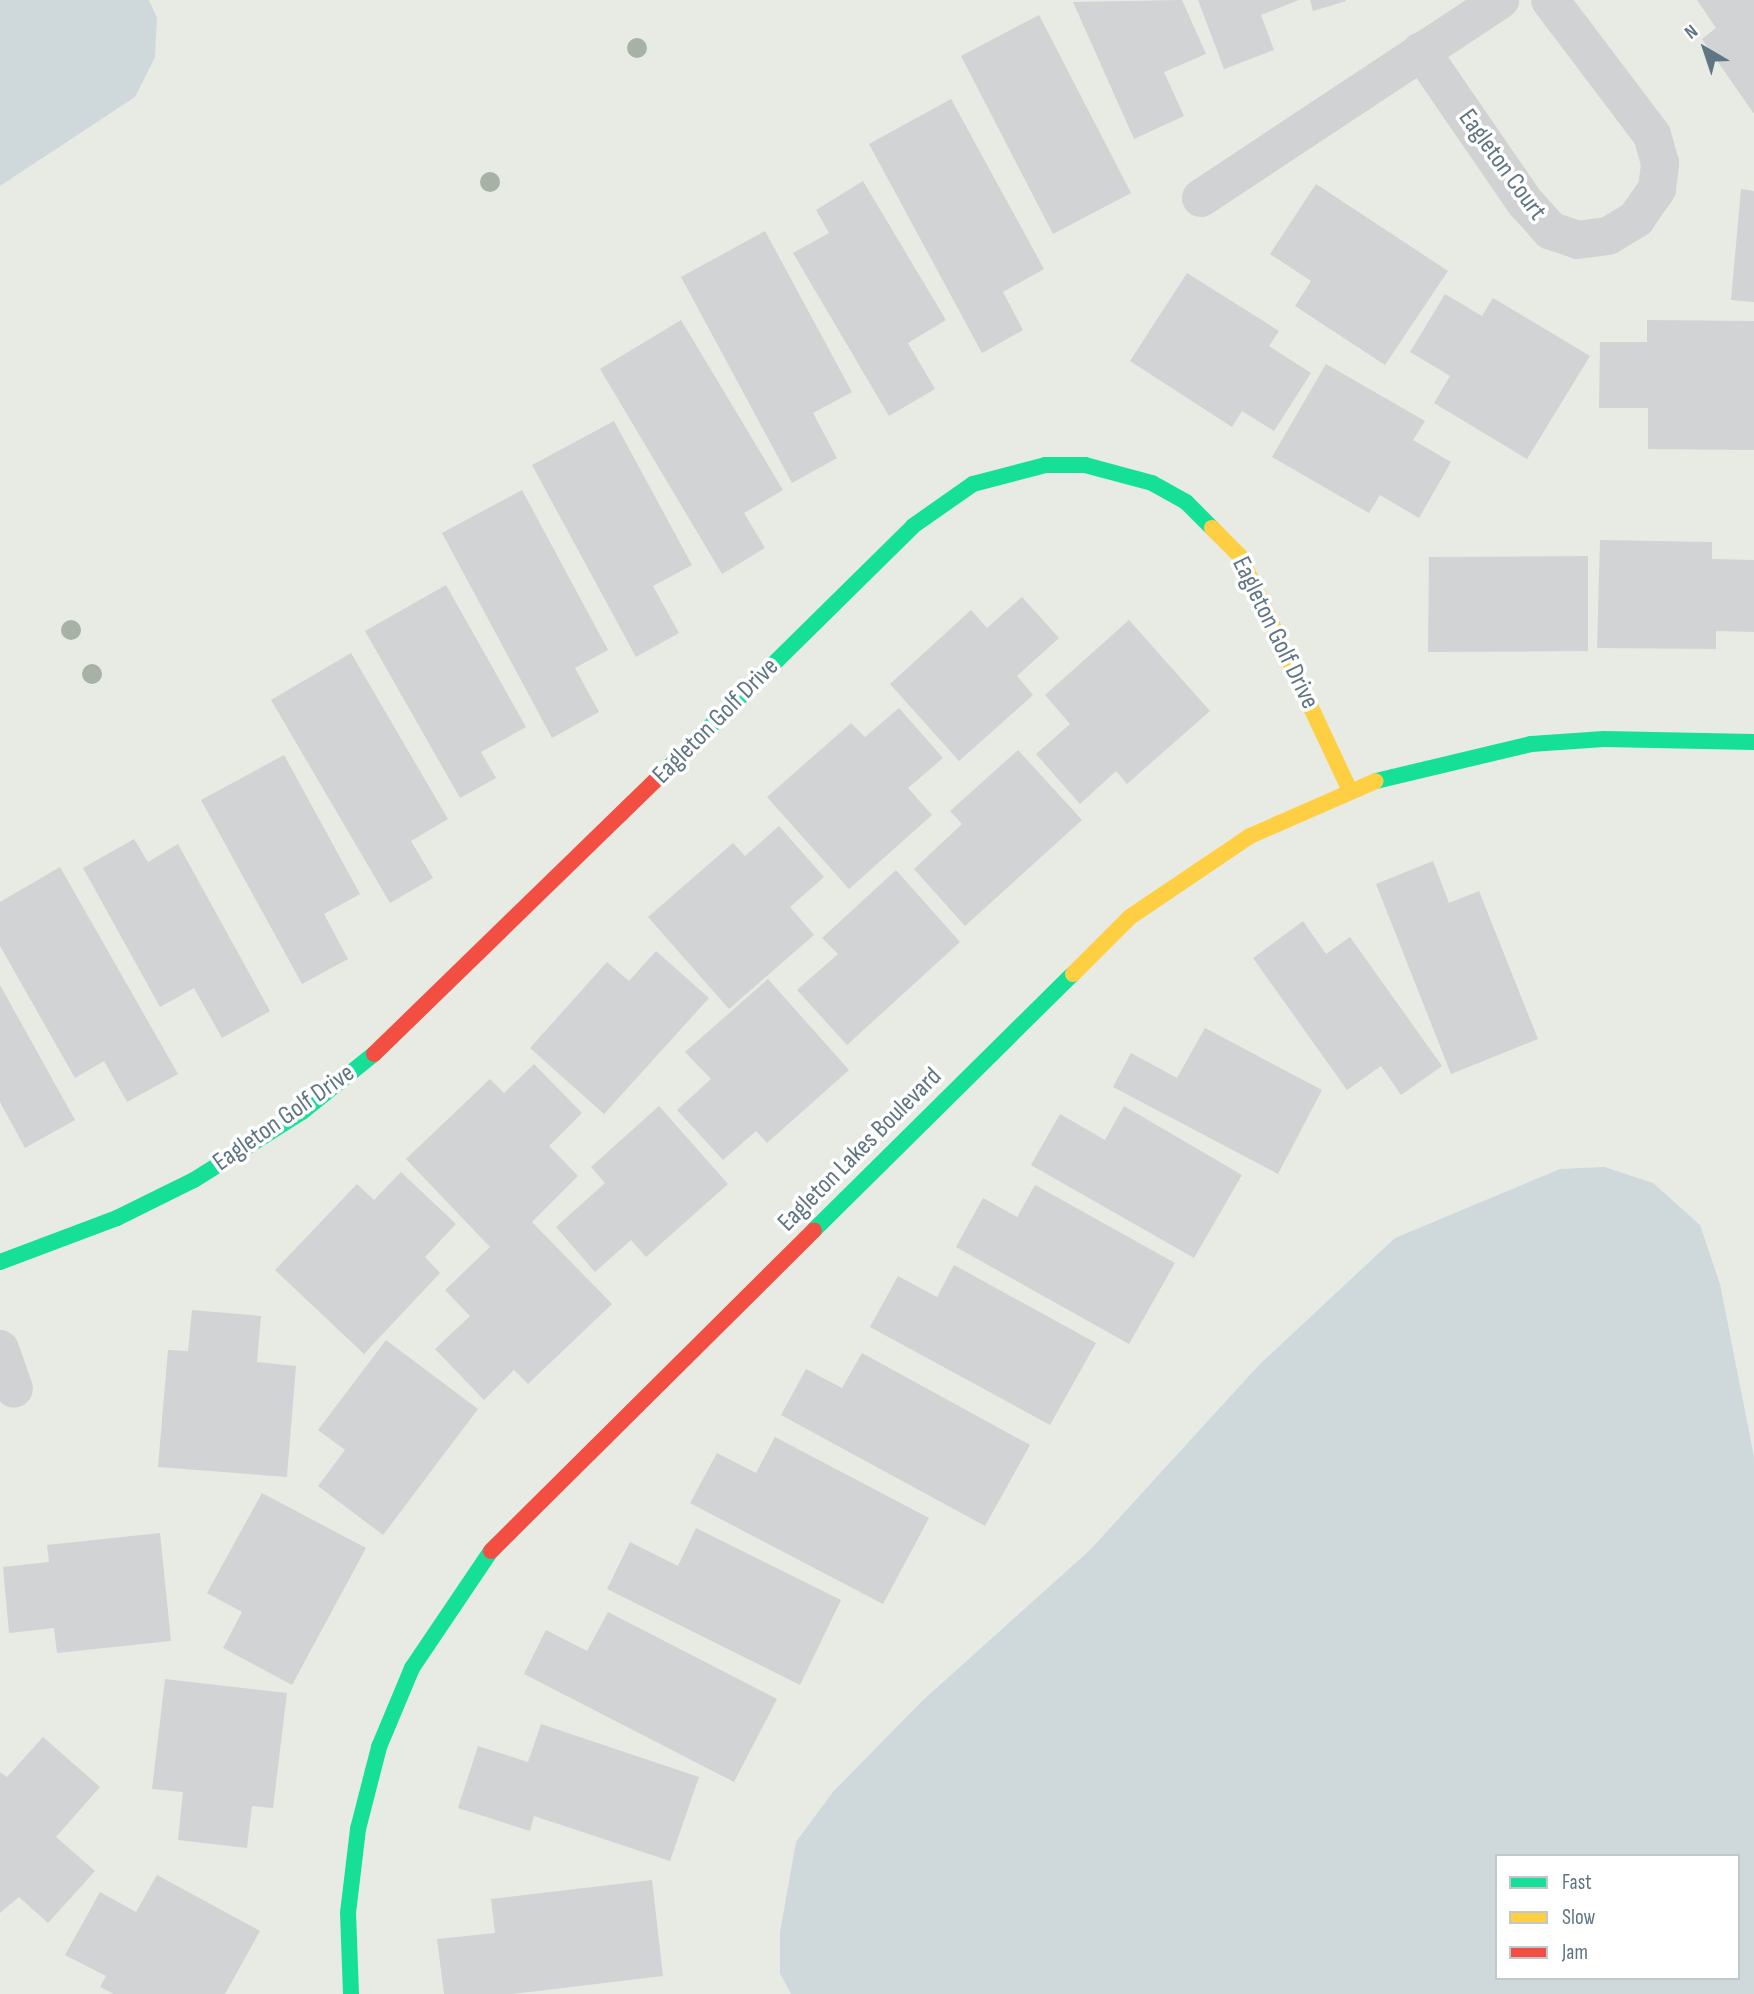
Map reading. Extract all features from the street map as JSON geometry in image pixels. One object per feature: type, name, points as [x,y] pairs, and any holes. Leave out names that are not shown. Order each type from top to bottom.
[{"type":"street","points":[[1201,198],[1500,0]]},
{"type":"street","name":"Eagleton Court","points":[[1421,51],[1524,201],[1551,231],[1578,240],[1608,236],[1636,219],[1657,189],[1660,163],[1652,135],[1550,0]]},
{"type":"street","name":"Eagleton Golf Drive","points":[[0,1262],[117,1218],[194,1180],[302,1112],[402,1031],[913,526],[940,503],[985,480],[1046,465],[1085,465],[1152,484],[1186,502],[1215,527],[1246,567],[1349,789]]},
{"type":"street","name":"Eagleton Lakes Boulevard","points":[[351,1994],[348,1913],[358,1829],[379,1747],[412,1668],[469,1578],[495,1545],[1130,918],[1250,836],[1349,789],[1424,766],[1531,744],[1604,739],[1754,741]]},
{"type":"street","points":[[0,1349],[14,1389]]},
{"type":"shaded area","points":[[0,0],[1754,0],[1754,1994],[0,1994]]},
{"type":"shaded area","points":[[0,0],[149,0],[157,18],[155,57],[135,97],[0,186]]},
{"type":"shaded area","points":[[1604,1167],[1653,1183],[1700,1225],[1720,1284],[1754,1457],[1754,1994],[791,1994],[780,1973],[780,1932],[796,1842],[833,1792],[921,1702],[1090,1550],[1259,1365],[1395,1238],[1560,1169]]},
{"type":"building","points":[[1182,0],[1206,54],[1164,72],[1184,116],[1134,139],[1073,2]]},
{"type":"building","points":[[1198,0],[1299,0],[1261,15],[1274,50],[1224,69]]},
{"type":"building","points":[[1310,0],[1346,0],[1346,1],[1313,11]]},
{"type":"building","points":[[1697,0],[1754,0],[1754,114],[1702,39],[1716,28]]},
{"type":"building","points":[[1039,15],[1131,193],[1053,234],[961,56]]},
{"type":"building","points":[[951,99],[1044,269],[1003,292],[1023,330],[982,353],[869,144]]},
{"type":"building","points":[[863,181],[946,320],[908,343],[935,389],[889,416],[793,253],[829,233],[816,210]]},
{"type":"building","points":[[1316,184],[1448,271],[1385,365],[1295,306],[1311,281],[1270,254]]},
{"type":"building","points":[[1741,189],[1754,191],[1754,302],[1731,300]]},
{"type":"building","points":[[765,231],[852,392],[813,413],[837,458],[792,483],[681,277]]},
{"type":"building","points":[[1187,273],[1279,331],[1269,346],[1311,373],[1274,431],[1242,411],[1232,427],[1130,361]]},
{"type":"building","points":[[1445,294],[1482,316],[1493,298],[1590,356],[1527,459],[1434,403],[1450,376],[1410,352]]},
{"type":"building","points":[[681,320],[783,490],[744,513],[765,548],[722,574],[600,369]]},
{"type":"building","points":[[1647,320],[1754,321],[1754,450],[1648,449],[1648,408],[1599,408],[1600,342],[1647,342]]},
{"type":"building","points":[[1326,364],[1425,421],[1413,440],[1451,462],[1419,518],[1380,495],[1369,513],[1272,457]]},
{"type":"building","points":[[614,421],[692,565],[653,586],[679,633],[636,657],[532,465]]},
{"type":"building","points":[[522,490],[608,650],[575,668],[599,712],[552,738],[442,533]]},
{"type":"building","points":[[1600,540],[1712,542],[1712,559],[1754,560],[1754,632],[1716,631],[1716,649],[1597,648]]},
{"type":"building","points":[[1588,556],[1588,651],[1428,652],[1429,557]]},
{"type":"building","points":[[446,585],[526,727],[481,752],[496,778],[460,798],[365,631]]},
{"type":"building","points":[[1022,597],[1059,638],[1017,676],[1033,695],[959,761],[890,684],[971,610],[987,628]]},
{"type":"building","points":[[1129,620],[1210,711],[1127,784],[1116,771],[1080,804],[1036,754],[1070,724],[1045,695]]},
{"type":"building","points":[[351,653],[448,819],[411,841],[433,878],[390,903],[271,700]]},
{"type":"building","points":[[899,708],[943,758],[908,788],[932,815],[849,889],[767,797],[851,723],[865,737]]},
{"type":"building","points":[[1018,750],[1082,820],[965,926],[914,869],[962,824],[950,811]]},
{"type":"building","points":[[284,755],[360,894],[324,914],[348,959],[302,984],[201,800]]},
{"type":"building","points":[[779,826],[824,877],[790,907],[814,935],[729,1009],[648,917],[733,843],[745,856]]},
{"type":"building","points":[[134,839],[148,862],[178,844],[270,1011],[222,1038],[194,988],[160,1007],[83,868]]},
{"type":"building","points":[[1433,861],[1449,903],[1479,891],[1538,1039],[1451,1074],[1376,884]]},
{"type":"building","points":[[60,867],[178,1074],[127,1102],[104,1061],[75,1078],[0,946],[0,902]]},
{"type":"building","points":[[896,870],[960,942],[847,1045],[797,990],[838,954],[822,938]]},
{"type":"building","points":[[1303,921],[1326,954],[1350,937],[1442,1066],[1401,1095],[1381,1066],[1347,1090],[1253,958]]},
{"type":"building","points":[[656,951],[709,998],[604,1114],[530,1048],[607,962],[629,981]]},
{"type":"building","points":[[768,979],[849,1070],[767,1143],[756,1131],[723,1160],[677,1110],[711,1079],[685,1052]]},
{"type":"building","points":[[0,985],[75,1120],[25,1148],[0,1102]]},
{"type":"building","points":[[1205,1028],[1322,1090],[1278,1174],[1113,1087],[1131,1053],[1177,1078]]},
{"type":"building","points":[[534,1064],[582,1113],[549,1146],[578,1176],[532,1222],[612,1304],[528,1384],[514,1370],[484,1400],[435,1349],[470,1316],[445,1290],[490,1247],[406,1159],[490,1079],[504,1093]]},
{"type":"building","points":[[659,1106],[728,1184],[646,1257],[631,1240],[595,1272],[556,1227],[605,1183],[591,1167]]},
{"type":"building","points":[[1124,1106],[1242,1175],[1194,1258],[1031,1165],[1060,1114],[1105,1140]]},
{"type":"building","points":[[401,1172],[456,1224],[425,1257],[440,1273],[364,1354],[275,1270],[357,1184],[374,1200]]},
{"type":"building","points":[[1035,1185],[1175,1263],[1129,1344],[956,1247],[983,1198],[1017,1217]]},
{"type":"building","points":[[954,1265],[1096,1343],[1050,1425],[870,1327],[898,1276],[937,1297]]},
{"type":"building","points":[[192,1310],[261,1316],[257,1362],[296,1366],[287,1477],[158,1467],[168,1350],[188,1351]]},
{"type":"building","points":[[386,1340],[478,1409],[383,1535],[318,1486],[345,1450],[318,1430]]},
{"type":"building","points":[[862,1353],[1030,1445],[985,1526],[781,1415],[806,1369],[842,1388]]},
{"type":"building","points":[[775,1437],[929,1518],[883,1604],[690,1503],[717,1453],[756,1473]]},
{"type":"building","points":[[262,1493],[366,1548],[292,1685],[223,1648],[242,1612],[207,1593]]},
{"type":"building","points":[[696,1528],[841,1600],[800,1685],[607,1589],[630,1542],[678,1566]]},
{"type":"building","points":[[160,1533],[171,1641],[57,1653],[54,1628],[9,1633],[3,1567],[49,1562],[47,1545]]},
{"type":"building","points":[[608,1612],[777,1699],[734,1782],[524,1674],[546,1630],[587,1651]]},
{"type":"building","points":[[165,1679],[287,1693],[273,1808],[252,1806],[247,1848],[178,1840],[183,1792],[152,1789]]},
{"type":"building","points":[[541,1724],[699,1777],[670,1861],[534,1816],[530,1831],[458,1808],[478,1746],[528,1762]]},
{"type":"building","points":[[43,1737],[100,1787],[56,1837],[95,1871],[48,1923],[19,1897],[0,1913],[0,1772],[7,1777]]},
{"type":"building","points":[[157,1875],[260,1931],[225,1994],[114,1994],[100,1987],[106,1976],[65,1955],[100,1892],[136,1912]]},
{"type":"building","points":[[652,1880],[663,1976],[513,1994],[444,1994],[437,1939],[495,1933],[491,1899]]},
{"type":"traffic: fast","points":[[669,767],[913,526],[973,484],[1046,465],[1085,465],[1152,483],[1186,502],[1212,528]]},
{"type":"traffic: fast","points":[[1376,781],[1531,744],[1604,739],[1754,742]]},
{"type":"traffic: fast","points":[[814,1230],[1073,974]]},
{"type":"traffic: fast","points":[[0,1262],[117,1218],[194,1180],[302,1112],[374,1054]]},
{"type":"traffic: fast","points":[[351,1994],[348,1913],[358,1829],[379,1747],[412,1668],[491,1551]]},
{"type":"traffic: slow","points":[[1212,528],[1240,556],[1349,789]]},
{"type":"traffic: slow","points":[[1073,974],[1130,917],[1250,836],[1376,781]]},
{"type":"traffic: jam","points":[[374,1054],[669,767]]},
{"type":"traffic: jam","points":[[491,1551],[814,1230]]}]
